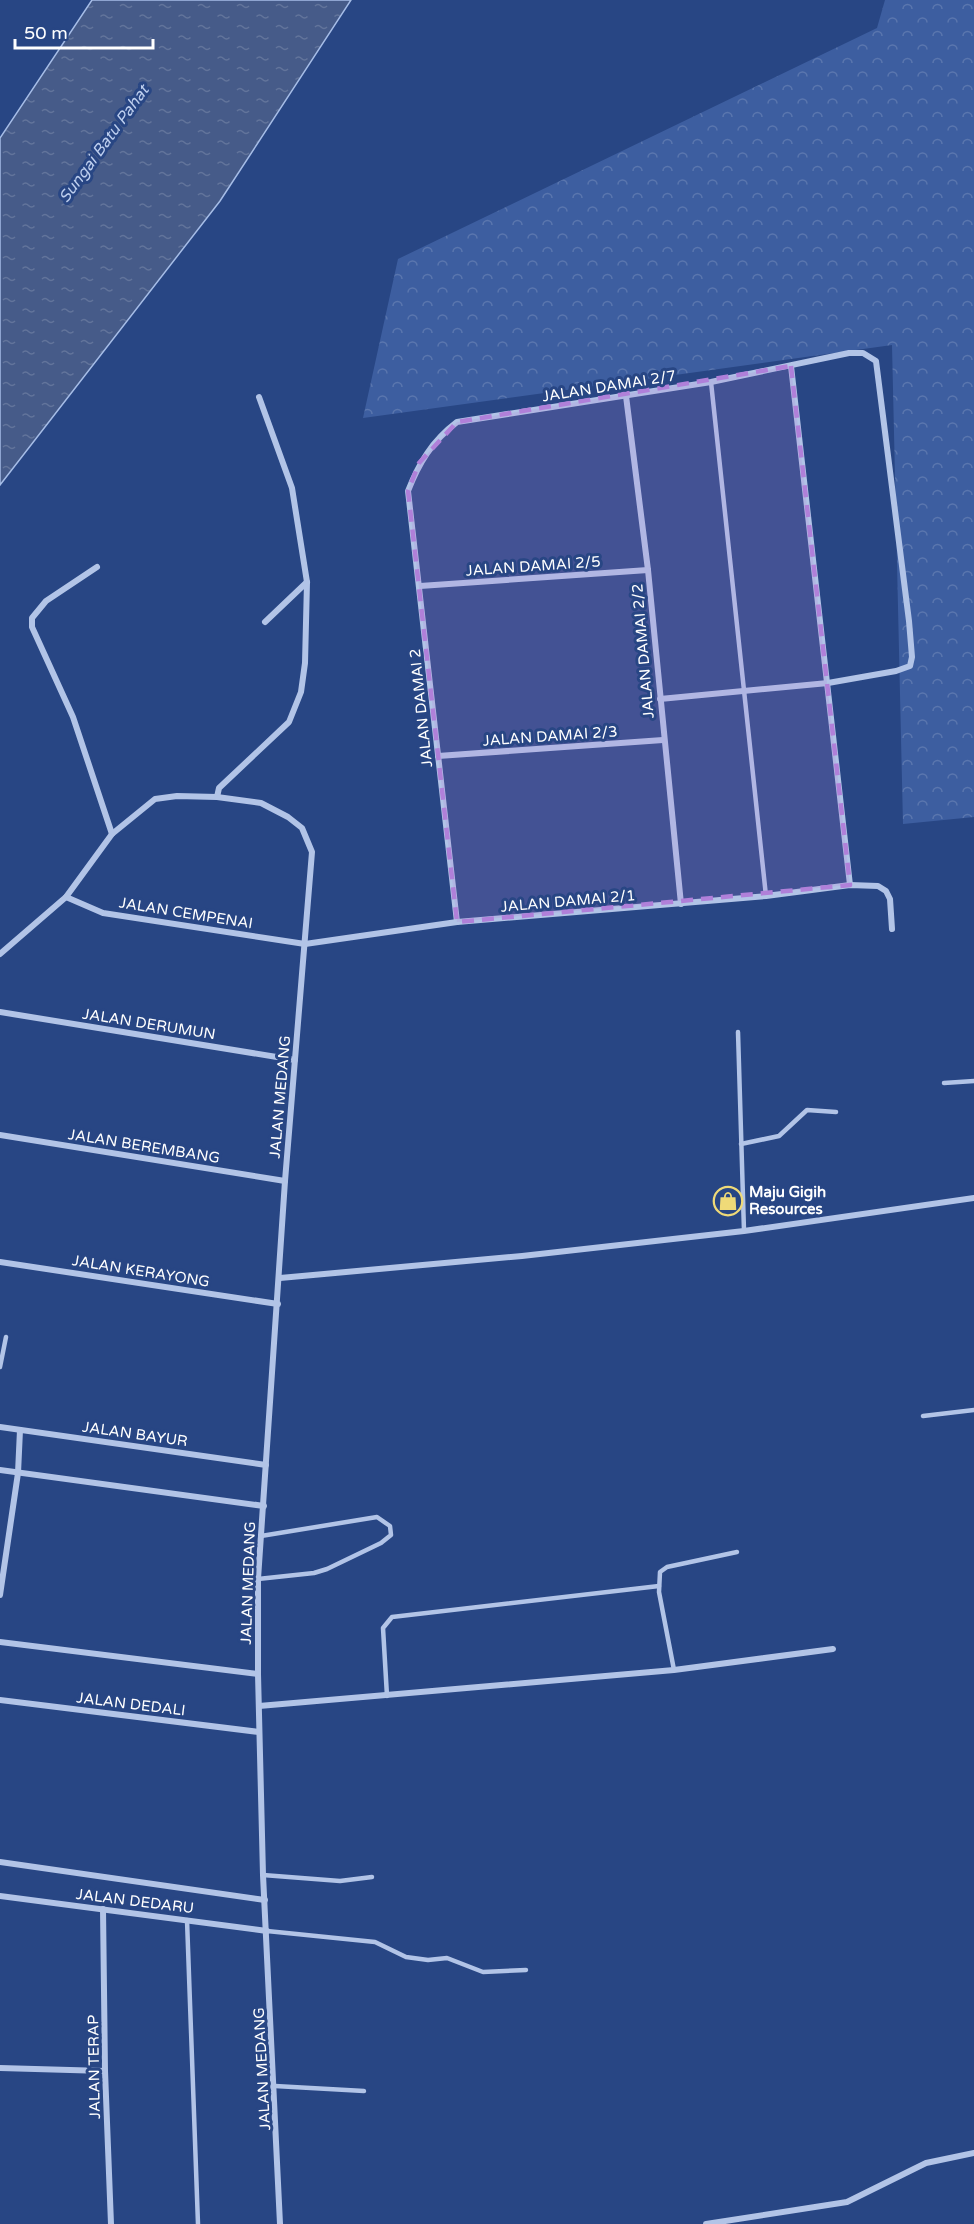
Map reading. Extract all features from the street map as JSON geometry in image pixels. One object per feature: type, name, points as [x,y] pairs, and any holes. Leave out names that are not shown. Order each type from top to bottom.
[{"type":"street","name":"JALAN DAMAI 2/7","points":[[408,491],[419,463],[435,441],[457,422],[711,382],[849,353],[870,355],[876,361],[912,657],[910,666],[896,671],[828,682]]},
{"type":"street","points":[[791,366],[850,885]]},
{"type":"street","name":"JALAN DAMAI 2/2","points":[[626,396],[648,570],[663,740],[681,903]]},
{"type":"street","points":[[218,797],[219,788],[289,722],[301,692],[305,663],[307,582],[292,488],[259,397]]},
{"type":"street","name":"JALAN DAMAI 2","points":[[408,491],[457,922]]},
{"type":"street","points":[[97,567],[46,601],[32,618],[32,627],[73,717],[112,834]]},
{"type":"street","name":"JALAN DAMAI 2/5","points":[[420,586],[648,570]]},
{"type":"street","points":[[265,622],[307,582]]},
{"type":"street","points":[[660,699],[828,682]]},
{"type":"street","name":"JALAN DAMAI 2/3","points":[[438,756],[663,740]]},
{"type":"street","name":"JALAN MEDANG","points":[[0,954],[66,897],[112,834],[155,799],[177,796],[218,797],[261,803],[288,817],[302,828],[312,852],[285,1181],[258,1579],[263,1875],[280,2224]]},
{"type":"street","name":"JALAN DAMAI 2/1","points":[[457,922],[766,896],[850,885],[878,886],[886,891],[890,899],[892,929]]},
{"type":"street","name":"JALAN CEMPENAI","points":[[66,897],[103,913],[305,944],[457,922]]},
{"type":"street","name":"JALAN DERUMUN","points":[[0,1012],[295,1060]]},
{"type":"street","name":"JALAN BEREMBANG","points":[[0,1135],[285,1181]]},
{"type":"street","points":[[280,1278],[510,1257],[744,1231],[974,1198]]},
{"type":"street","name":"JALAN KERAYONG","points":[[0,1262],[278,1304]]},
{"type":"street","name":"JALAN BAYUR","points":[[0,1427],[266,1465]]},
{"type":"street","points":[[0,1595],[18,1473],[21,1430]]},
{"type":"street","points":[[0,1470],[264,1506]]},
{"type":"street","points":[[0,1642],[258,1674]]},
{"type":"street","points":[[259,1706],[674,1670],[832,1650]]},
{"type":"street","name":"JALAN DEDALI","points":[[0,1700],[259,1732]]},
{"type":"street","name":"JALAN DEDARU","points":[[0,1862],[265,1900]]},
{"type":"street","name":"JALAN DEDARU","points":[[0,1896],[267,1931]]},
{"type":"street","name":"JALAN TERAP","points":[[103,1909],[105,2071],[111,2224]]},
{"type":"street","points":[[0,2068],[105,2071]]},
{"type":"street","points":[[706,2224],[847,2202],[926,2163],[974,2153]]},
{"type":"lane","points":[[711,382],[766,896]]},
{"type":"lane","points":[[738,1032],[744,1231]]},
{"type":"lane","points":[[944,1083],[974,1081]]},
{"type":"lane","points":[[741,1144],[779,1136],[807,1110],[836,1112]]},
{"type":"lane","points":[[0,1367],[6,1337]]},
{"type":"lane","points":[[923,1416],[974,1410]]},
{"type":"lane","points":[[258,1579],[314,1573],[327,1569],[381,1543],[391,1535],[390,1526],[377,1517],[261,1536]]},
{"type":"lane","points":[[674,1670],[659,1586],[660,1572],[667,1567],[737,1552]]},
{"type":"lane","points":[[387,1696],[383,1628],[392,1617],[659,1586]]},
{"type":"lane","points":[[263,1875],[339,1881],[372,1877]]},
{"type":"lane","points":[[187,1920],[198,2224]]},
{"type":"lane","points":[[267,1931],[375,1942],[406,1958],[422,1960],[447,1958],[483,1972],[526,1970]]},
{"type":"lane","points":[[275,2086],[364,2091]]},
{"type":"highlighted area","points":[[791,366],[850,885],[457,922],[408,491],[419,463],[457,422]]},
{"type":"green space","points":[[885,0],[974,0],[974,817],[903,824],[892,345],[363,418],[398,259],[877,28]]},
{"type":"water","name":"Sungai Batu Pahat","points":[[92,0],[351,0],[220,201],[0,485],[0,138]]},
{"type":"place","name":"Maju Gigih Resources","points":[[728,1201]]}]
